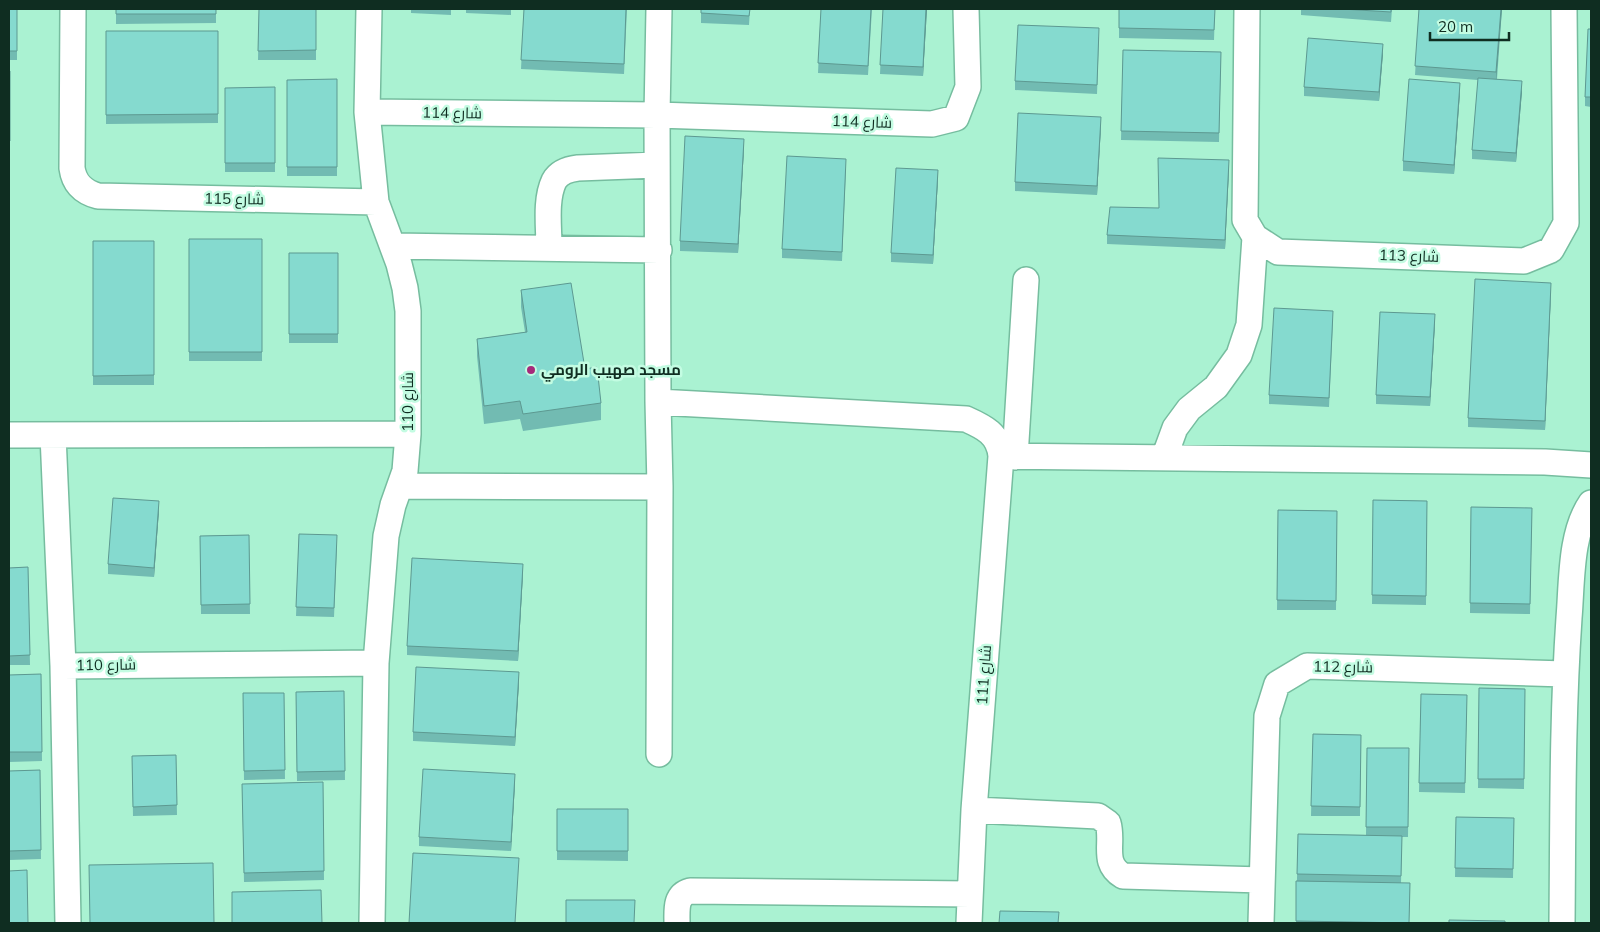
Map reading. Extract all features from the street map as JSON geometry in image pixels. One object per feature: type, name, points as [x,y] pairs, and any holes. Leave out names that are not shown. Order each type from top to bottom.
[{"type":"street","name":"شارع 115","points":[[73,9],[72,168],[73,175],[78,184],[90,194],[98,196],[376,202]]},
{"type":"street","points":[[369,9],[367,112],[376,202]]},
{"type":"street","points":[[659,9],[657,115],[660,487],[659,754]]},
{"type":"street","name":"شارع 114","points":[[367,112],[657,115],[932,124],[956,118],[968,87],[966,9]]},
{"type":"street","points":[[1164,458],[1175,428],[1190,409],[1216,387],[1239,355],[1249,324],[1255,237],[1245,220],[1247,9]]},
{"type":"street","name":"شارع 113","points":[[1255,237],[1278,252],[1524,260],[1551,250],[1566,223],[1564,9]]},
{"type":"street","points":[[549,248],[549,204],[555,180],[559,175],[567,170],[578,168],[658,165]]},
{"type":"street","name":"شارع 110","points":[[372,923],[376,663],[386,536],[393,505],[406,471],[408,434],[408,311],[405,288],[393,246],[376,202]]},
{"type":"street","points":[[393,246],[659,250]]},
{"type":"street","name":"شارع 111","points":[[969,923],[974,810],[1026,280]]},
{"type":"street","points":[[658,402],[966,419],[987,428],[1008,456],[1545,462],[1591,465]]},
{"type":"street","points":[[9,435],[408,434]]},
{"type":"street","points":[[53,435],[63,666]]},
{"type":"street","points":[[400,486],[660,487]]},
{"type":"street","points":[[1562,923],[1565,674],[1574,557],[1579,531],[1591,503]]},
{"type":"street","name":"شارع 110","points":[[68,923],[63,666],[376,663]]},
{"type":"street","name":"شارع 112","points":[[1261,923],[1267,716],[1277,684],[1307,666],[1565,674]]},
{"type":"street","points":[[974,810],[1098,816],[1108,823],[1110,828],[1110,861],[1117,872],[1123,876],[1262,880]]},
{"type":"street","points":[[677,923],[679,899],[690,891],[970,894]]},
{"type":"building","points":[[9,9],[17,9],[17,51],[9,51]]},
{"type":"building","points":[[116,9],[216,9],[216,14],[116,14]]},
{"type":"building","points":[[259,9],[316,9],[316,50],[258,51]]},
{"type":"building","points":[[524,9],[626,9],[624,64],[521,60]]},
{"type":"building","points":[[701,9],[750,9],[749,16],[701,13]]},
{"type":"building","points":[[821,9],[871,9],[868,66],[818,63]]},
{"type":"building","points":[[883,9],[926,9],[923,67],[880,65]]},
{"type":"building","points":[[1119,9],[1215,9],[1214,30],[1119,28]]},
{"type":"building","points":[[1342,9],[1391,9],[1391,12]]},
{"type":"building","points":[[1419,9],[1501,9],[1496,72],[1415,66]]},
{"type":"building","points":[[1018,25],[1099,28],[1097,85],[1015,81]]},
{"type":"building","points":[[1588,29],[1591,29],[1591,97],[1585,97]]},
{"type":"building","points":[[106,31],[218,31],[218,114],[106,115]]},
{"type":"building","points":[[1308,38],[1383,44],[1379,92],[1304,87]]},
{"type":"building","points":[[1123,50],[1221,52],[1219,133],[1121,131]]},
{"type":"building","points":[[10,71],[10,141],[9,141]]},
{"type":"building","points":[[1478,78],[1522,81],[1516,153],[1472,150]]},
{"type":"building","points":[[337,79],[337,167],[287,167],[287,80]]},
{"type":"building","points":[[1409,79],[1460,83],[1454,165],[1403,161]]},
{"type":"building","points":[[275,87],[275,163],[225,163],[225,88]]},
{"type":"building","points":[[1018,113],[1101,117],[1097,186],[1015,182]]},
{"type":"building","points":[[685,136],[744,139],[738,244],[680,241]]},
{"type":"building","points":[[787,156],[846,159],[842,252],[782,249]]},
{"type":"building","points":[[1158,158],[1229,160],[1225,240],[1107,235],[1110,207],[1159,208]]},
{"type":"building","points":[[896,168],[938,170],[933,255],[891,253]]},
{"type":"building","points":[[189,239],[262,239],[262,352],[189,352]]},
{"type":"building","points":[[93,241],[154,241],[154,375],[93,376]]},
{"type":"building","points":[[289,253],[338,253],[338,334],[289,334]]},
{"type":"building","points":[[1475,279],[1551,283],[1545,421],[1468,418]]},
{"type":"building","name":"مسجد صهيب الرومي","points":[[571,283],[585,369],[597,367],[601,403],[523,414],[520,401],[484,406],[477,339],[527,332],[521,290]]},
{"type":"building","points":[[1274,308],[1333,311],[1329,398],[1269,395]]},
{"type":"building","points":[[1380,312],[1435,314],[1430,397],[1376,395]]},
{"type":"building","points":[[113,498],[159,501],[154,568],[108,564]]},
{"type":"building","points":[[1373,500],[1427,501],[1426,596],[1372,595]]},
{"type":"building","points":[[1471,507],[1532,508],[1530,604],[1470,603]]},
{"type":"building","points":[[1278,510],[1337,511],[1336,601],[1277,600]]},
{"type":"building","points":[[299,534],[337,535],[334,608],[296,607]]},
{"type":"building","points":[[249,535],[250,604],[201,605],[200,536]]},
{"type":"building","points":[[412,558],[523,564],[518,651],[407,646]]},
{"type":"building","points":[[28,567],[30,655],[9,656],[9,568]]},
{"type":"building","points":[[416,667],[519,672],[515,737],[413,732]]},
{"type":"building","points":[[41,674],[42,752],[9,752],[9,675]]},
{"type":"building","points":[[1479,688],[1525,689],[1524,779],[1478,779]]},
{"type":"building","points":[[344,691],[345,771],[297,772],[296,692]]},
{"type":"building","points":[[243,693],[284,693],[285,770],[244,771]]},
{"type":"building","points":[[1421,694],[1467,695],[1465,783],[1419,783]]},
{"type":"building","points":[[1313,734],[1361,735],[1360,807],[1311,806]]},
{"type":"building","points":[[1367,748],[1409,748],[1408,827],[1366,827]]},
{"type":"building","points":[[176,755],[177,805],[133,807],[132,756]]},
{"type":"building","points":[[423,769],[515,774],[511,842],[419,837]]},
{"type":"building","points":[[40,770],[41,850],[9,851],[9,771]]},
{"type":"building","points":[[323,782],[324,871],[244,873],[242,784]]},
{"type":"building","points":[[557,809],[628,809],[628,851],[557,851]]},
{"type":"building","points":[[1456,817],[1514,818],[1513,869],[1455,868]]},
{"type":"building","points":[[1298,834],[1402,836],[1401,876],[1297,874]]},
{"type":"building","points":[[413,853],[519,858],[515,923],[409,923]]},
{"type":"building","points":[[213,863],[214,923],[90,923],[89,865]]},
{"type":"building","points":[[27,870],[28,923],[9,923],[9,871]]},
{"type":"building","points":[[1296,881],[1410,883],[1409,923],[1296,921]]},
{"type":"building","points":[[321,890],[322,923],[232,923],[232,892]]},
{"type":"building","points":[[566,900],[635,900],[634,923],[566,923]]},
{"type":"building","points":[[1000,911],[1059,912],[1058,923],[999,923]]},
{"type":"building","points":[[1449,920],[1505,921],[1505,923],[1449,923]]},
{"type":"place","name":"مسجد صهيب الرومي","points":[[531,370]]}]
